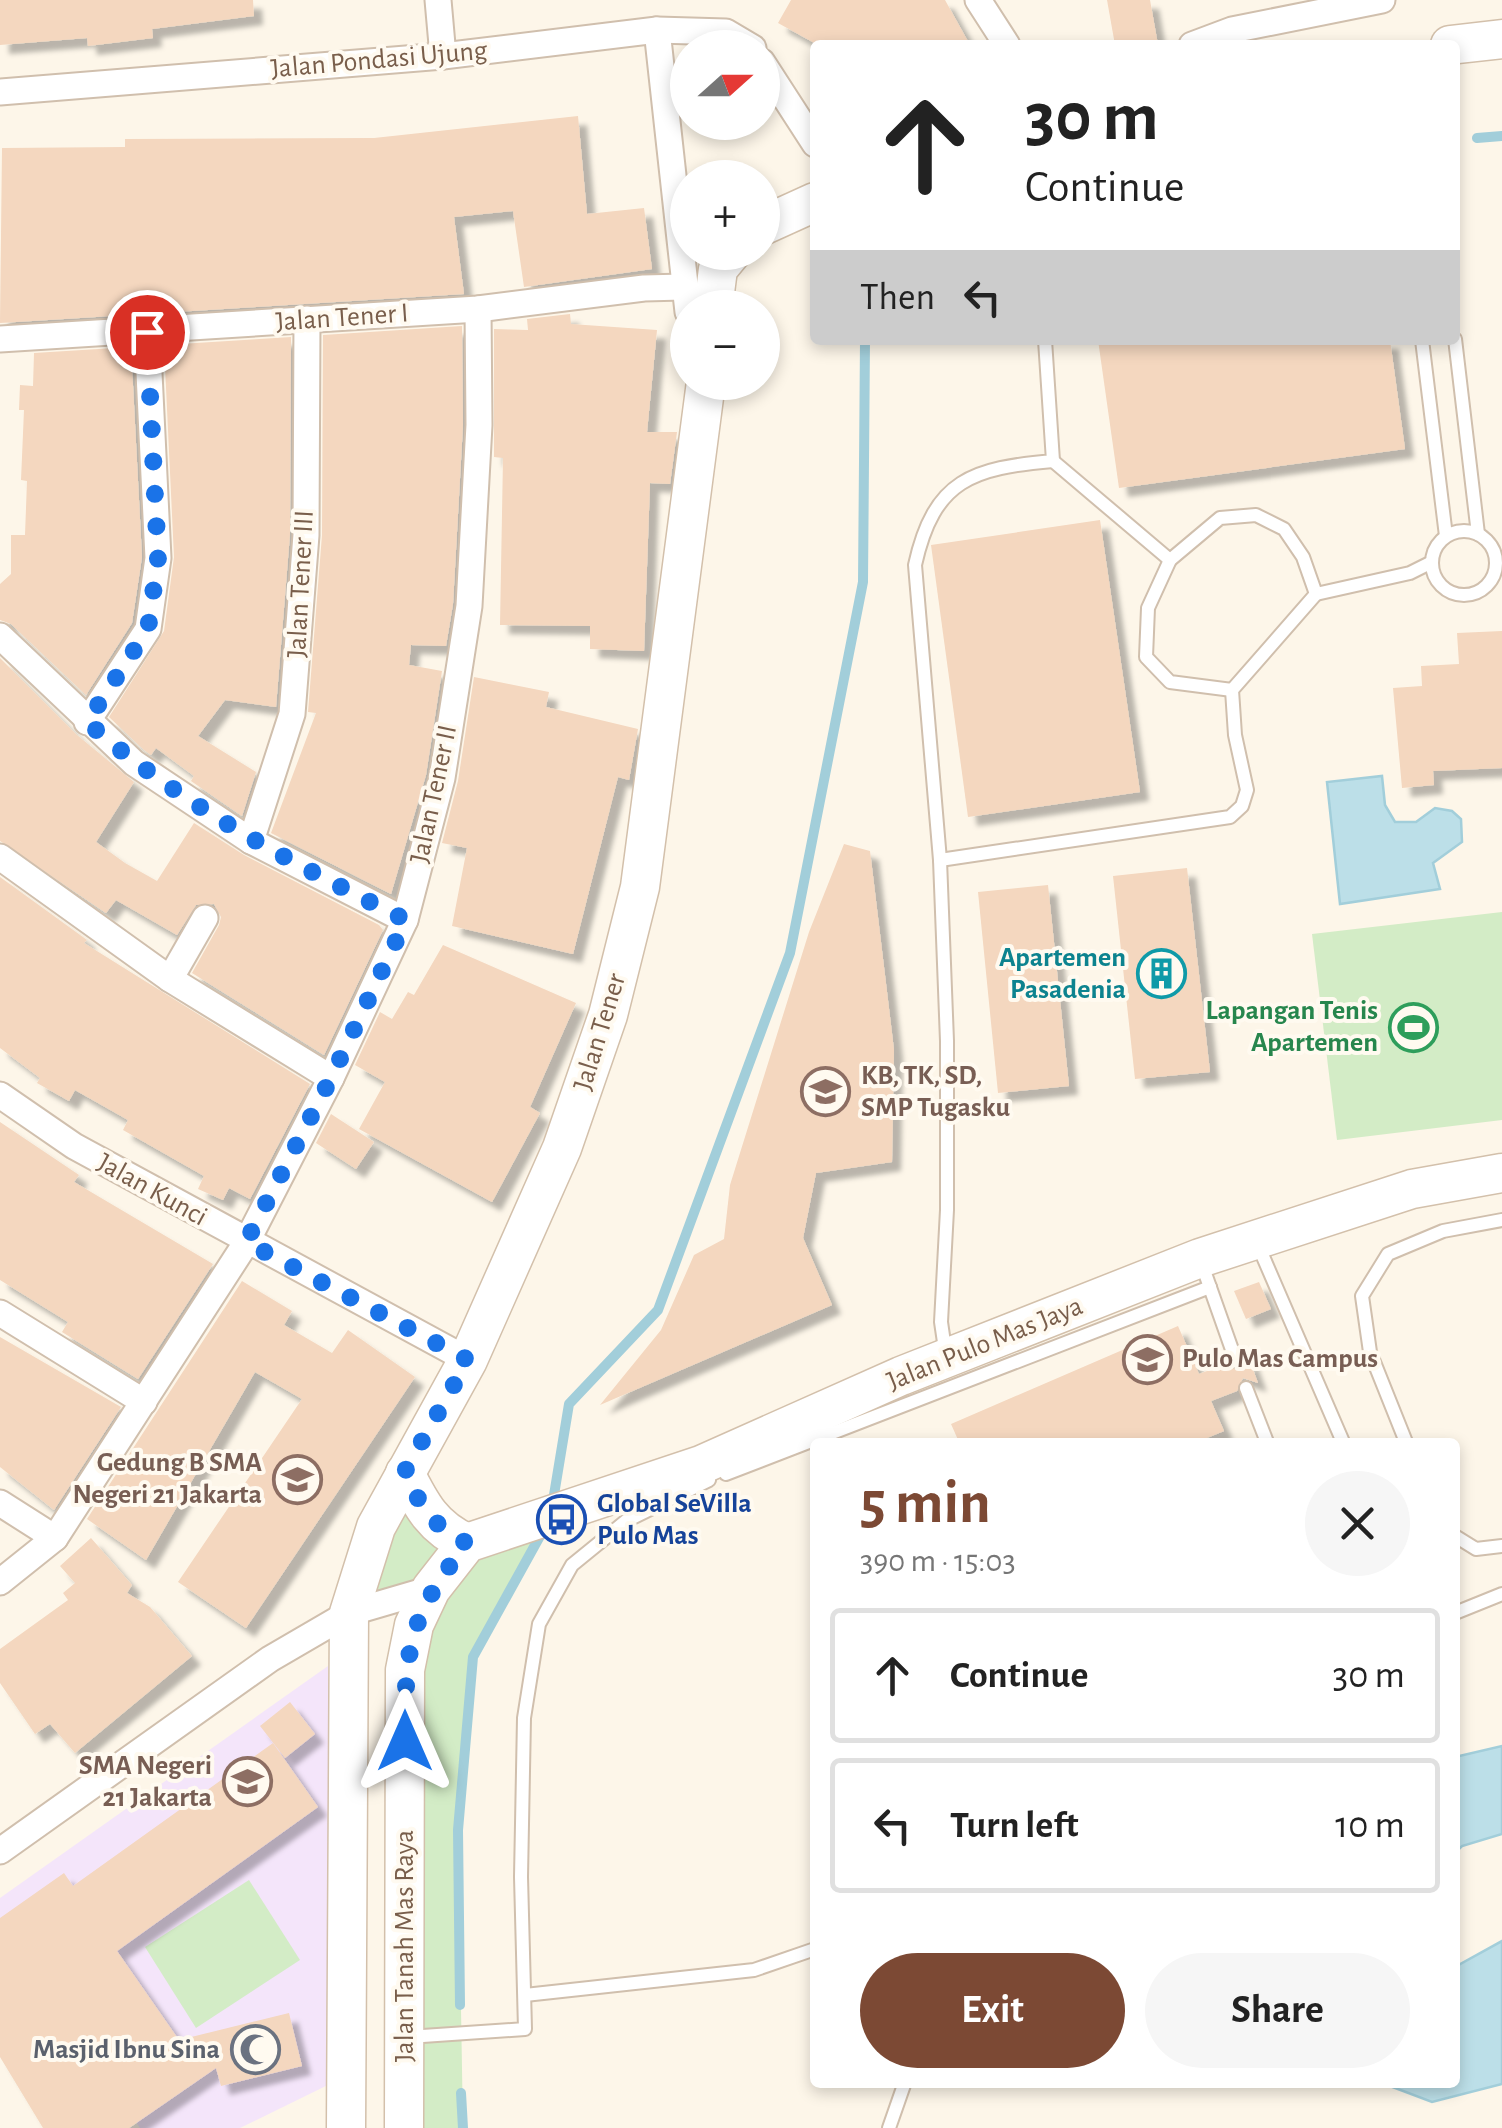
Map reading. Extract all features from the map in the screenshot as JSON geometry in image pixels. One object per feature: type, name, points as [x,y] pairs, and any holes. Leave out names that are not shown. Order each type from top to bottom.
[{"type":"street","points":[[438,0],[443,56]]},
{"type":"street","points":[[978,0],[1004,40]]},
{"type":"street","points":[[1205,40],[1232,30],[1382,0]]},
{"type":"street","points":[[657,30],[697,290]]},
{"type":"street","name":"Jalan Pondasi Ujung","points":[[0,92],[443,56],[670,30]]},
{"type":"street","points":[[1460,44],[1502,39]]},
{"type":"street","points":[[780,90],[810,136]]},
{"type":"street","points":[[780,218],[810,204]]},
{"type":"street","name":"Jalan Tener I","points":[[0,338],[478,309],[644,288],[670,295]]},
{"type":"street","name":"Jalan Tener II","points":[[0,1582],[55,1538],[246,1242],[331,1078],[406,920],[442,778],[468,606],[478,425],[478,309]]},
{"type":"street","name":"Jalan Tener III","points":[[251,841],[292,714],[306,535],[307,319]]},
{"type":"street","points":[[87,722],[148,629],[155,594],[158,558],[147,332]]},
{"type":"street","name":"Jalan Tener","points":[[350,1612],[376,1528],[468,1360],[562,1148],[608,1015],[640,887],[702,400]]},
{"type":"street","points":[[0,636],[134,764],[251,841],[406,920]]},
{"type":"street","points":[[0,857],[170,980],[331,1078]]},
{"type":"street","points":[[170,980],[206,918]]},
{"type":"street","name":"Jalan Kunci","points":[[0,1096],[74,1146],[468,1360]]},
{"type":"street","name":"Jalan Pulo Mas Jaya","points":[[472,1542],[560,1511],[707,1471],[946,1358],[1205,1272],[1255,1238],[1412,1189],[1502,1173]]},
{"type":"street","points":[[0,1313],[144,1402]]},
{"type":"street","points":[[404,1473],[426,1514],[444,1532],[472,1542]]},
{"type":"street","points":[[0,1504],[55,1538]]},
{"type":"street","name":"Jalan Tanah Mas Raya","points":[[404,2128],[410,2037],[405,1670],[414,1625],[431,1589],[472,1542]]},
{"type":"street","points":[[0,1851],[270,1659],[350,1612],[431,1589]]},
{"type":"street","name":"Jalan Tanah Mas Raya","points":[[346,2128],[350,1612]]},
{"type":"lane","points":[[1045,345],[1054,461],[1170,560]]},
{"type":"lane","points":[[1423,345],[1446,536]]},
{"type":"lane","points":[[1456,345],[1478,534],[1499,558],[1494,577],[1476,594],[1451,593],[1433,568],[1435,550],[1446,536],[1466,531],[1478,534]]},
{"type":"lane","points":[[946,1358],[941,1322],[947,1074],[940,860],[915,602],[915,565],[923,530],[943,499],[976,472],[1054,461]]},
{"type":"lane","points":[[1232,690],[1170,682],[1146,657],[1148,608],[1170,560],[1220,518],[1256,515],[1284,528],[1303,557],[1316,594]]},
{"type":"lane","points":[[940,860],[1230,817],[1242,806],[1247,790],[1235,735],[1232,690],[1316,594],[1433,568]]},
{"type":"lane","points":[[1404,1438],[1370,1352],[1362,1296],[1388,1254],[1443,1231],[1502,1220]]},
{"type":"lane","points":[[1255,1238],[1342,1438]]},
{"type":"lane","points":[[410,2037],[484,2035],[525,2029],[521,1877],[524,1718],[539,1624],[572,1565],[626,1521],[707,1471],[1205,1272],[1236,1360]]},
{"type":"lane","points":[[1246,1388],[1265,1438]]},
{"type":"lane","points":[[1460,1539],[1476,1549],[1502,1546]]},
{"type":"lane","points":[[1460,1612],[1502,1594]]},
{"type":"lane","points":[[525,1995],[754,1970],[810,1951]]},
{"type":"lane","points":[[889,2128],[902,2088]]},
{"type":"shaded area","name":"SMA Negeri 21 Jakarta","points":[[328,1666],[334,2082],[240,2128],[140,2128],[0,1920],[0,1898]]},
{"type":"green space","name":"Lapangan Tenis Apartemen","points":[[1502,912],[1502,1120],[1337,1140],[1312,934]]},
{"type":"green space","points":[[405,1473],[444,1532],[550,1516],[473,1657],[458,1830],[463,2128],[407,2128],[405,1670],[430,1590],[349,1613]]},
{"type":"green space","points":[[249,1880],[300,1960],[196,2028],[145,1947]]},
{"type":"water","points":[[1382,776],[1385,805],[1395,822],[1416,822],[1435,808],[1452,811],[1461,819],[1462,842],[1433,863],[1440,889],[1340,904],[1327,782]]},
{"type":"water","points":[[1502,1746],[1502,1834],[1460,1848],[1460,1756]]},
{"type":"water","points":[[1502,1941],[1502,2084],[1432,2102],[1395,2088],[1460,2088],[1460,1964]]},
{"type":"building","points":[[0,0],[253,0],[254,16],[152,29],[153,38],[88,46],[87,38],[0,45]]},
{"type":"building","points":[[791,0],[945,0],[967,40],[810,41],[778,23]]},
{"type":"building","points":[[1107,0],[1150,0],[1157,40],[1114,40]]},
{"type":"building","points":[[578,116],[587,214],[644,208],[652,269],[524,287],[513,211],[454,217],[464,294],[0,323],[2,148],[125,147],[125,139],[374,138]]},
{"type":"building","points":[[570,314],[571,324],[657,330],[647,432],[677,432],[670,484],[650,483],[644,651],[590,649],[590,626],[500,625],[503,458],[494,457],[494,329],[528,330],[527,319]]},
{"type":"building","points":[[462,326],[463,425],[453,604],[446,646],[411,645],[409,665],[442,671],[426,775],[391,894],[271,833],[316,713],[308,712],[322,535],[323,335]]},
{"type":"building","points":[[291,337],[290,534],[276,707],[225,700],[198,736],[256,772],[242,816],[191,781],[194,776],[156,748],[151,755],[144,750],[109,717],[164,631],[174,557],[164,345]]},
{"type":"building","points":[[1099,345],[1391,345],[1405,449],[1119,488]]},
{"type":"building","points":[[131,347],[142,557],[132,623],[86,695],[11,624],[0,620],[0,584],[11,574],[11,535],[25,535],[27,481],[21,480],[24,410],[19,410],[20,385],[33,386],[34,353]]},
{"type":"building","points":[[1100,520],[1140,792],[968,817],[931,545]]},
{"type":"building","points":[[1502,631],[1502,768],[1433,771],[1434,785],[1402,788],[1393,688],[1422,686],[1421,666],[1459,664],[1457,633]]},
{"type":"building","points":[[0,658],[77,735],[134,782],[96,842],[125,863],[157,881],[194,823],[244,855],[379,925],[383,930],[324,1055],[192,973],[219,925],[221,917],[214,904],[196,905],[177,935],[116,900],[106,913],[0,841]]},
{"type":"building","points":[[474,677],[549,692],[546,707],[638,729],[629,780],[618,777],[573,954],[452,926],[467,848],[442,843],[458,781]]},
{"type":"building","name":"KB, TK, SD, SMP Tugasku","points":[[844,844],[870,851],[894,1050],[892,1162],[816,1173],[803,1238],[832,1305],[600,1405],[661,1330],[694,1255],[724,1239],[730,1185],[809,932]]},
{"type":"building","name":"Apartemen Pasadenia","points":[[1187,868],[1210,1072],[1135,1079],[1113,876]]},
{"type":"building","points":[[0,877],[87,940],[84,943],[310,1084],[250,1199],[229,1188],[223,1200],[198,1189],[204,1176],[123,1130],[128,1120],[75,1090],[69,1101],[37,1083],[40,1078],[0,1048]]},
{"type":"building","name":"Apartemen Pasadenia","points":[[1048,885],[1069,1086],[998,1093],[978,892]]},
{"type":"building","points":[[443,945],[576,1003],[530,1107],[540,1113],[492,1202],[359,1129],[385,1082],[355,1065],[380,1012],[392,1019],[408,992],[414,995]]},
{"type":"building","points":[[331,1114],[374,1142],[356,1169],[316,1143]]},
{"type":"building","points":[[0,1122],[79,1175],[74,1182],[213,1264],[138,1379],[62,1332],[68,1322],[0,1280]]},
{"type":"building","points":[[242,1281],[292,1311],[284,1325],[332,1353],[348,1330],[415,1377],[246,1628],[178,1582],[302,1399],[255,1372],[146,1560],[87,1519]]},
{"type":"building","points":[[1259,1282],[1271,1309],[1246,1319],[1234,1291]]},
{"type":"building","name":"Pulo Mas Campus","points":[[1178,1326],[1199,1374],[1226,1364],[1240,1370],[1248,1356],[1258,1383],[1243,1378],[1237,1391],[1211,1401],[1224,1431],[1207,1438],[957,1438],[951,1424]]},
{"type":"building","points":[[0,1337],[121,1407],[54,1510],[0,1467]]},
{"type":"building","points":[[91,1538],[132,1585],[127,1593],[150,1607],[192,1656],[75,1753],[50,1724],[35,1734],[0,1683],[0,1649],[68,1600],[63,1593],[75,1583],[60,1566]]},
{"type":"building","points":[[290,1702],[315,1734],[285,1758],[260,1726]]},
{"type":"building","points":[[273,1743],[318,1807],[117,1951],[179,2040],[289,2013],[302,2066],[221,2086],[216,2068],[129,2128],[43,2128],[0,2057],[0,1918],[64,1873],[73,1886]]},
{"type":"waterway","points":[[1477,138],[1502,136]]},
{"type":"waterway","points":[[552,1507],[569,1404],[658,1310],[790,953],[863,582],[865,345]]},
{"type":"waterway","points":[[460,2005],[458,1830],[473,1657],[545,1527]]},
{"type":"waterway","points":[[461,2093],[463,2128]]},
{"type":"place","name":"Apartemen Pasadenia","points":[[1161,974]]},
{"type":"place","name":"Lapangan Tenis Apartemen","points":[[1413,1027]]},
{"type":"place","name":"KB, TK, SD, SMP Tugasku","points":[[826,1092]]},
{"type":"place","name":"Pulo Mas Campus","points":[[1147,1359]]},
{"type":"place","name":"Gedung B SMA Negeri 21 Jakarta","points":[[297,1479]]},
{"type":"place","name":"Global SeVilla Pulo Mas","points":[[562,1520]]},
{"type":"place","name":"SMA Negeri 21 Jakarta","points":[[247,1782]]},
{"type":"place","name":"Masjid Ibnu Sina","points":[[255,2050]]},
{"type":"route","points":[[147,332],[158,558],[155,594],[148,629],[87,722],[134,764],[251,841],[406,920],[331,1078],[246,1242],[468,1360],[404,1473],[426,1514],[444,1532],[467,1543],[431,1589],[414,1625],[405,1670],[405,1741]]}]
